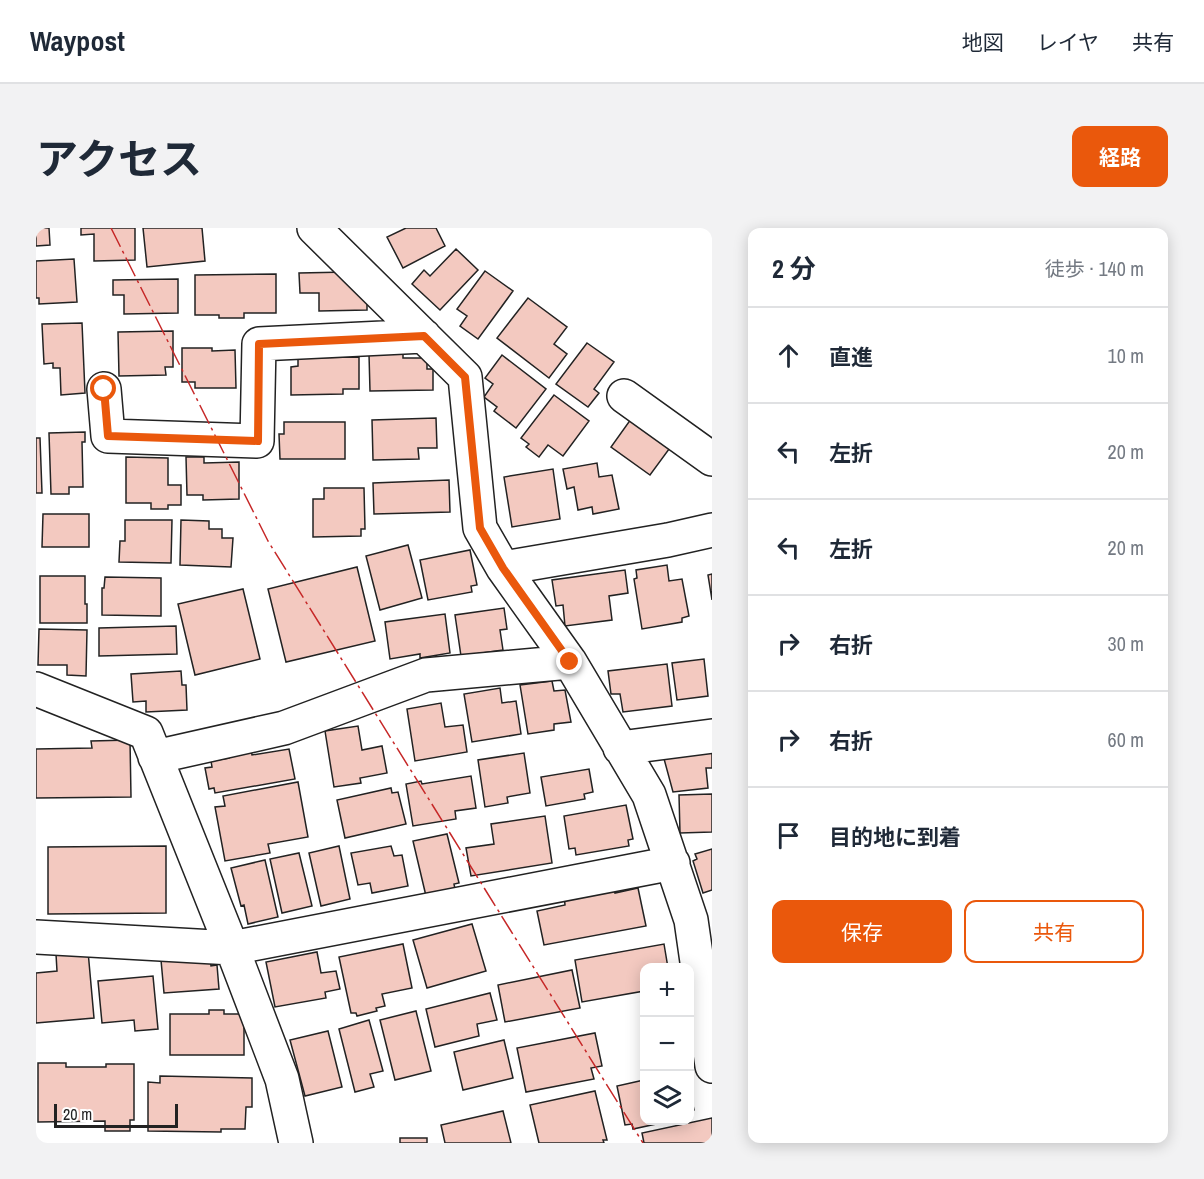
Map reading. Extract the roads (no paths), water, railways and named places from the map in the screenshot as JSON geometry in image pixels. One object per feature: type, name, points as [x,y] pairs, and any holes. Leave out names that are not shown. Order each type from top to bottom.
[{"type":"street","points":[[314,228],[465,377],[480,528],[503,568],[570,662],[649,795],[673,863],[701,916],[712,1066]]},
{"type":"street","points":[[104,389],[108,436],[258,441],[259,344],[424,336]]},
{"type":"street","points":[[624,396],[712,459]]},
{"type":"street","points":[[503,568],[668,540],[712,530]]},
{"type":"street","points":[[155,757],[284,728],[426,675],[570,662]]},
{"type":"street","points":[[36,689],[146,733],[282,1079],[296,1143]]},
{"type":"street","points":[[620,748],[712,736]]},
{"type":"street","points":[[36,938],[232,948],[673,863]]}]
